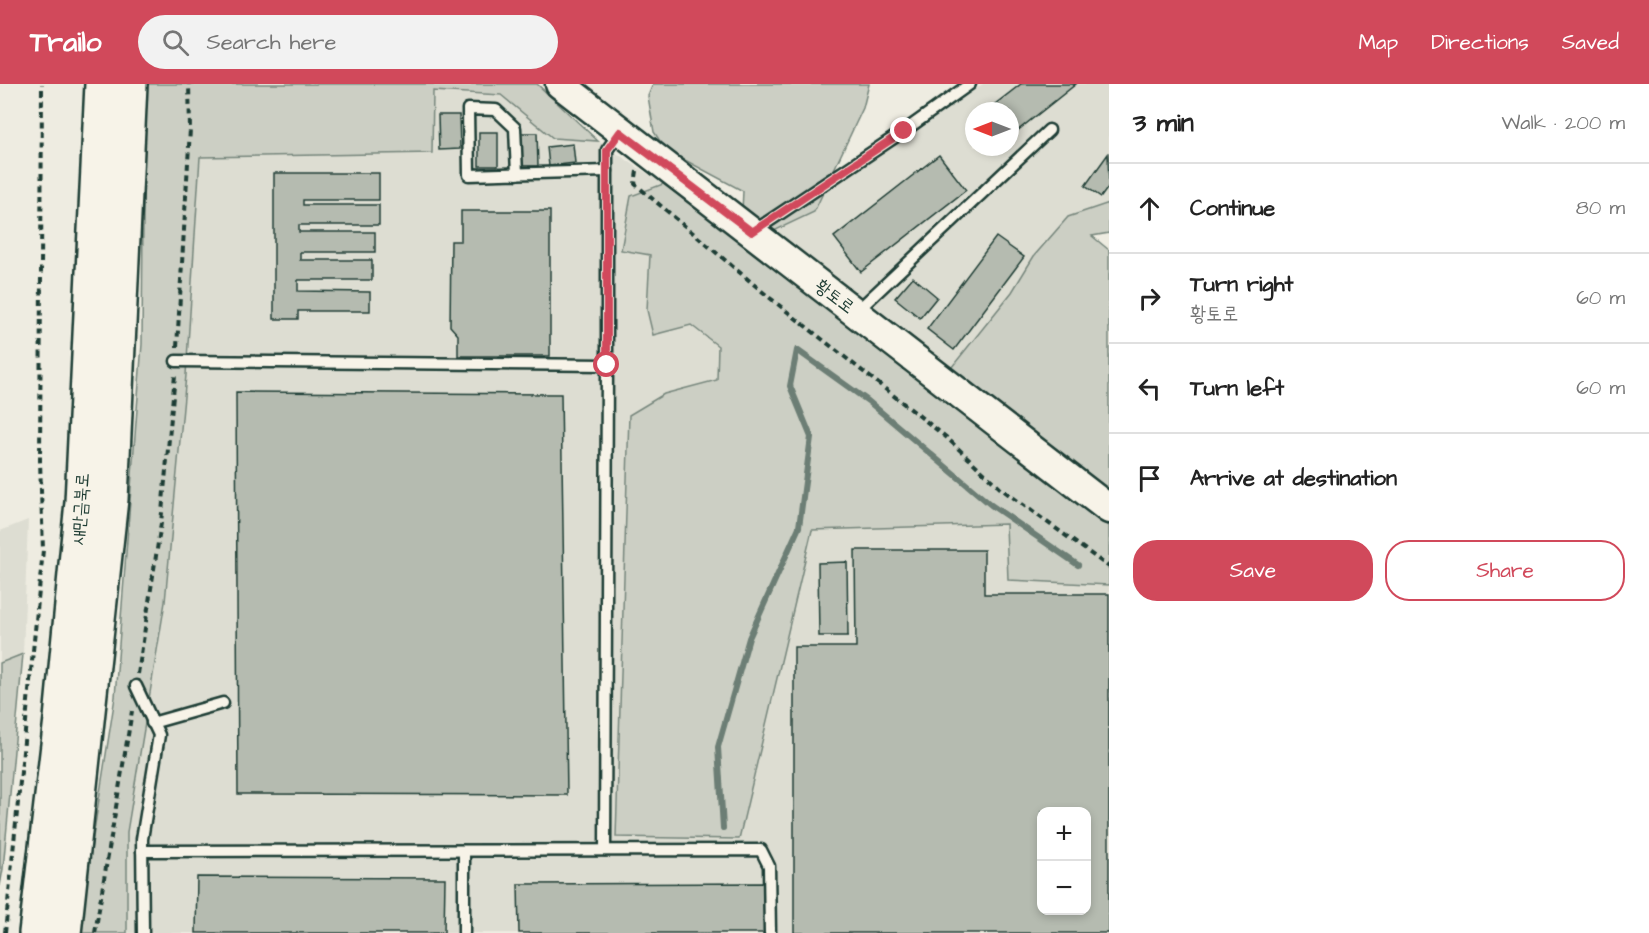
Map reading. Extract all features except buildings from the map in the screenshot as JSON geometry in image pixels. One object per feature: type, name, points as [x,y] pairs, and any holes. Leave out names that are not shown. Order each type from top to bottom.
[{"type":"highway","name":"새만금북로","points":[[36,933],[61,719],[82,502],[102,84]]},
{"type":"highway","name":"새만금북로","points":[[64,933],[111,499],[129,84]]},
{"type":"main road","name":"황토로","points":[[560,84],[1109,508]]},
{"type":"lane","points":[[752,232],[904,131],[970,84]]},
{"type":"lane","points":[[517,174],[515,129],[496,110],[468,109],[469,175],[517,174],[607,171]]},
{"type":"lane","points":[[856,312],[1049,130]]},
{"type":"lane","points":[[605,850],[607,150],[630,139]]},
{"type":"lane","points":[[176,361],[607,365]]},
{"type":"lane","points":[[136,687],[159,735],[142,851],[142,933]]},
{"type":"lane","points":[[152,723],[223,704]]},
{"type":"lane","points":[[142,851],[761,850],[769,866],[770,933]]},
{"type":"lane","points":[[464,851],[464,933]]},
{"type":"path","points":[[5,933],[43,550],[40,460],[42,84]]},
{"type":"path","points":[[95,933],[161,523],[176,361],[190,129],[189,84]]},
{"type":"path","points":[[630,139],[636,184],[770,298],[946,437],[1000,488],[1109,567]]},
{"type":"shaded area","points":[[144,84],[537,84],[598,141],[553,138],[501,95],[433,91],[432,153],[200,157],[186,375],[165,602],[127,832],[127,933],[78,933],[115,697],[142,344]]},
{"type":"shaded area","points":[[653,84],[869,84],[863,108],[814,212],[774,231],[742,211],[743,191],[666,150],[654,132],[648,96]]},
{"type":"shaded area","points":[[983,84],[1109,84],[1109,203],[1067,217],[1034,256],[1012,292],[947,373],[774,231],[813,212],[822,194]]},
{"type":"shaded area","points":[[433,91],[501,96],[553,138],[598,141],[663,184],[810,292],[811,529],[1007,524],[1008,580],[1109,585],[1109,933],[127,933],[127,832],[165,602],[186,375],[200,157],[432,153]]},
{"type":"shaded area","points":[[663,184],[810,292],[1109,526],[1109,585],[1008,580],[1006,524],[812,530],[739,839],[616,837],[629,415],[664,394],[717,380],[718,346],[691,325],[653,335],[647,310],[650,255],[621,250],[631,196]]},
{"type":"shaded area","points":[[1109,203],[1109,233],[1092,236],[1109,250],[1109,494],[947,373],[1012,292],[1034,256],[1068,217]]},
{"type":"shaded area","points":[[28,520],[23,654],[0,663],[0,531]]},
{"type":"shaded area","points":[[23,654],[3,869],[0,886],[0,663]]},
{"type":"waterway","points":[[723,828],[718,747],[749,638],[799,527],[811,437],[790,386],[797,350],[868,401],[991,505],[1078,565]]},
{"type":"route","points":[[607,365],[607,150],[620,132],[752,232],[904,131]]}]
